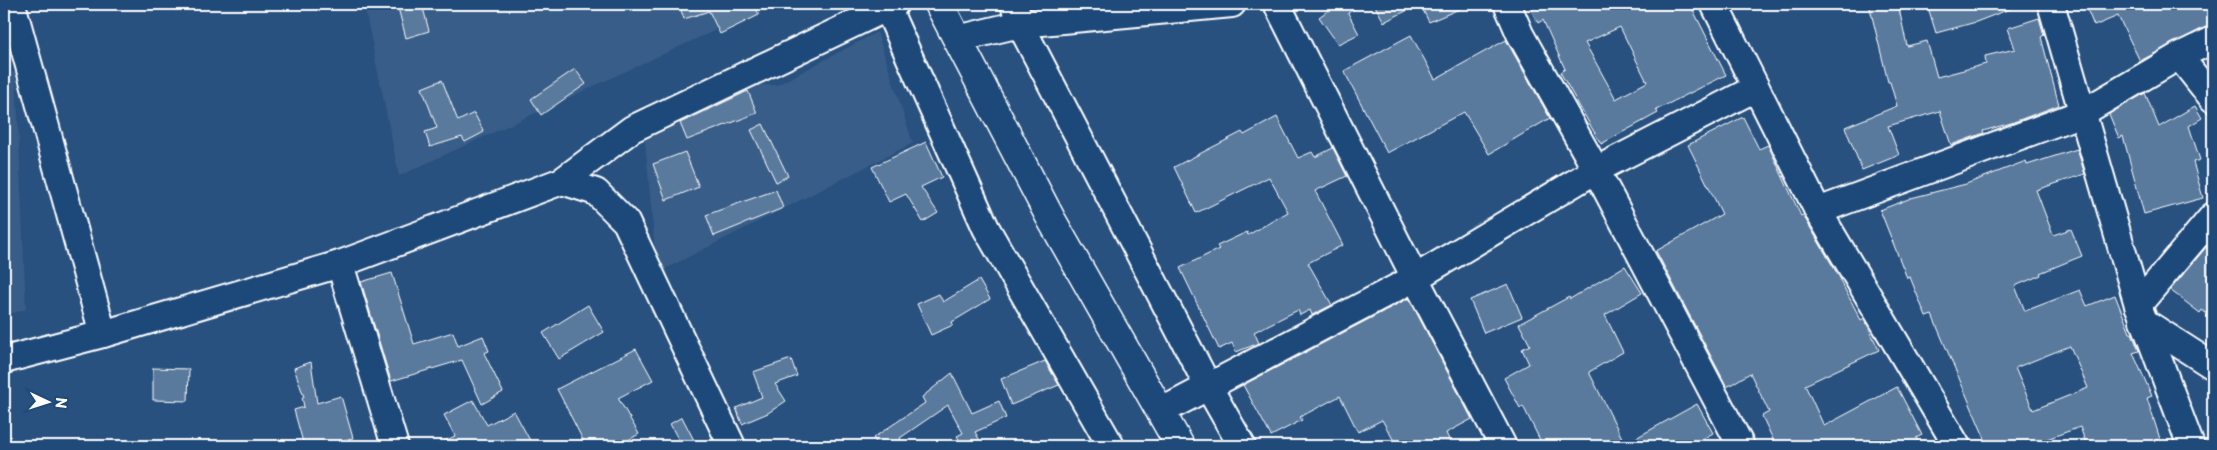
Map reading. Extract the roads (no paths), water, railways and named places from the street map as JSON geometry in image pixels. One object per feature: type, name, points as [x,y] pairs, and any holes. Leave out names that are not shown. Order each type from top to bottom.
[{"type":"main road","points":[[939,4],[1051,219],[1180,446]]},
{"type":"street","points":[[12,4],[103,334]]},
{"type":"street","points":[[957,39],[1017,14],[1232,4]]},
{"type":"street","points":[[1277,4],[1415,278],[1503,446]]},
{"type":"street","points":[[1508,4],[1520,34],[1596,170],[1741,446]]},
{"type":"street","points":[[1714,4],[1818,211],[1957,446]]},
{"type":"street","points":[[2051,4],[2141,313],[2191,446]]},
{"type":"street","points":[[4,360],[103,334],[340,264],[562,182],[632,129],[891,6],[986,228],[1111,446]]},
{"type":"street","points":[[1017,14],[1208,386],[1242,446]]},
{"type":"street","points":[[1818,211],[2082,113],[2179,56],[2213,40]]},
{"type":"street","points":[[2179,56],[2213,99]]},
{"type":"street","points":[[1160,412],[1415,278],[1596,170],[1756,88]]},
{"type":"street","points":[[562,182],[596,192],[626,222],[732,446]]},
{"type":"street","points":[[2141,313],[2213,216]]},
{"type":"street","points":[[340,264],[396,446]]},
{"type":"street","points":[[2141,313],[2213,366]]}]
